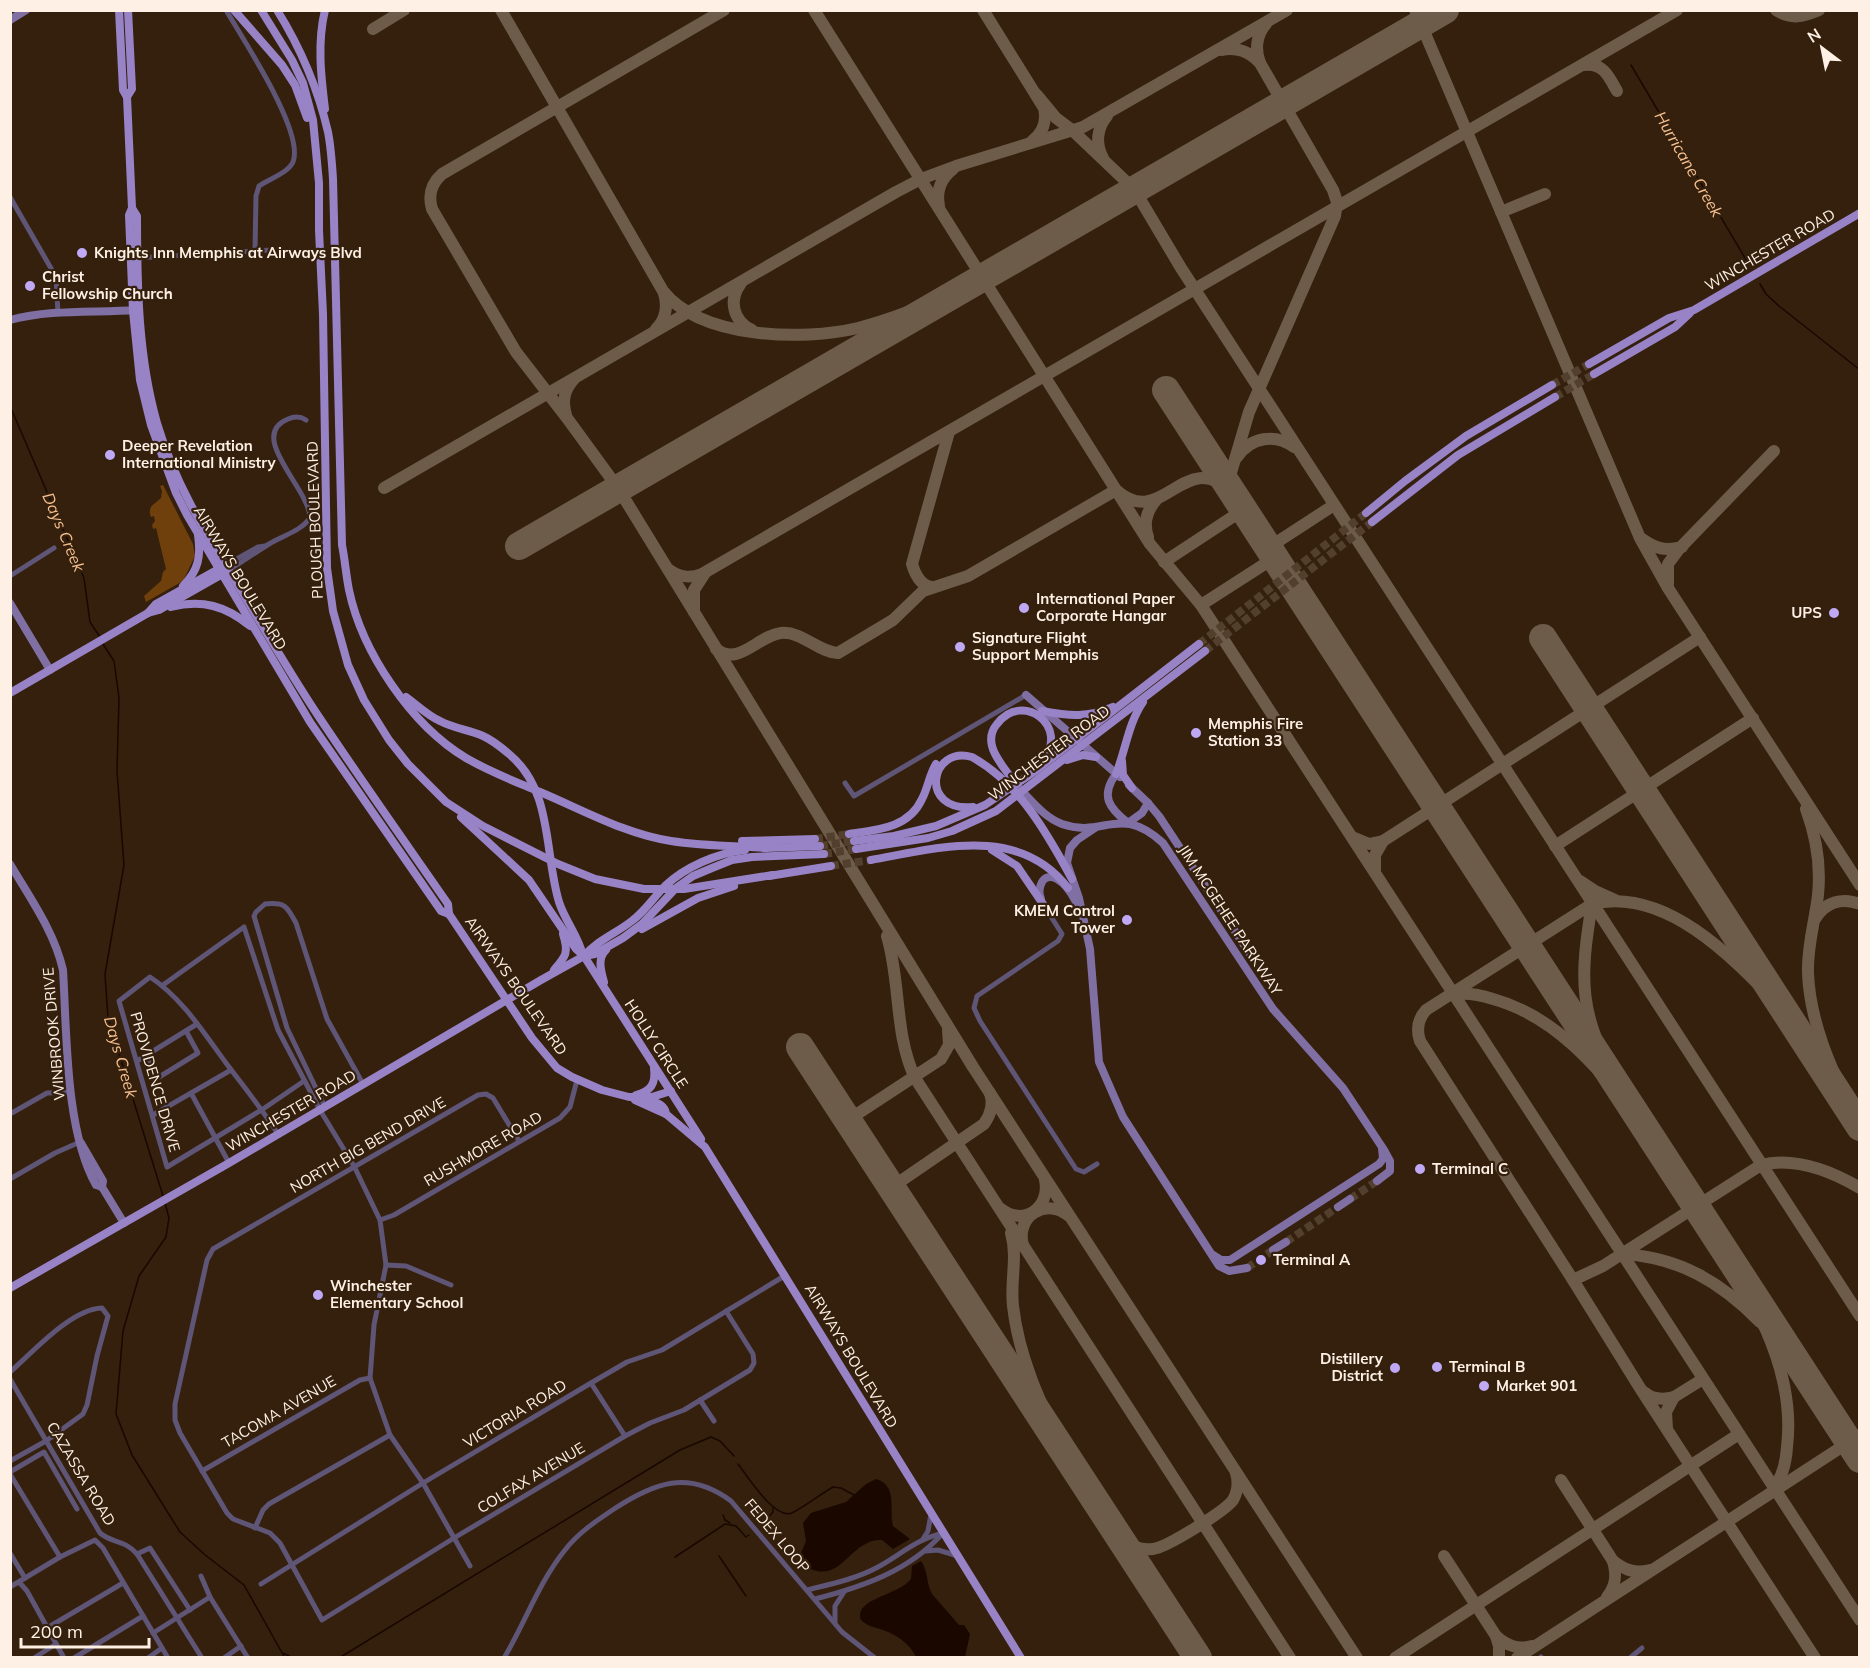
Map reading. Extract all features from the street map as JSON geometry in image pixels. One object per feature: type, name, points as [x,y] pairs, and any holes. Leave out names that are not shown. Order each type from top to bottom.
[{"type":"main road","points":[[10,20],[26,10]]},
{"type":"main road","name":"AIRWAYS BOULEVARD","points":[[119,10],[132,89],[128,97],[132,208],[137,216],[134,258],[140,380],[151,425],[165,466],[224,569],[318,716],[448,904],[449,914],[545,1055],[557,1068],[577,1080],[602,1090],[643,1098],[671,1091]]},
{"type":"main road","name":"AIRWAYS BOULEVARD","points":[[125,49],[128,10]]},
{"type":"main road","points":[[234,10],[282,65],[295,85],[307,118],[318,165]]},
{"type":"main road","name":"PLOUGH BOULEVARD","points":[[261,10],[292,60],[303,83],[313,120],[318,165],[318,230],[323,314],[327,568],[333,611],[348,665],[364,700],[395,748],[446,802],[483,826],[558,864],[595,879],[644,889],[684,889],[773,875]]},
{"type":"main road","name":"PLOUGH BOULEVARD","points":[[277,10],[300,53],[315,89],[328,133],[333,178],[344,557],[349,592],[376,660],[396,690],[432,731],[465,757],[487,770],[614,825],[669,841],[687,843]]},
{"type":"main road","points":[[325,10],[320,28],[320,48],[328,133]]},
{"type":"main road","name":"WINCHESTER ROAD","points":[[1594,374],[1675,327],[1694,310],[1860,213]]},
{"type":"main road","points":[[10,320],[58,313],[137,310]]},
{"type":"main road","name":"WINCHESTER ROAD","points":[[1589,364],[1669,318],[1694,310]]},
{"type":"main road","points":[[1366,513],[1466,436],[1552,386]]},
{"type":"main road","points":[[1372,522],[1458,455],[1555,397]]},
{"type":"main road","name":"AIRWAYS BOULEVARD","points":[[187,507],[197,532],[224,569],[255,629],[310,722],[441,911],[449,914]]},
{"type":"main road","points":[[178,591],[191,579],[198,566],[200,553],[197,532]]},
{"type":"main road","points":[[148,613],[156,604],[178,591],[224,569]]},
{"type":"main road","points":[[159,610],[224,569]]},
{"type":"main road","points":[[10,603],[50,670]]},
{"type":"main road","points":[[10,693],[148,613],[159,610],[184,604],[209,604],[232,612],[255,629]]},
{"type":"main road","name":"WINCHESTER ROAD","points":[[853,841],[894,836],[936,826],[985,805],[1079,742],[1147,695],[1202,647],[1132,697],[1079,742],[1060,762],[996,811],[972,823],[936,836],[853,841]]},
{"type":"main road","points":[[396,690],[439,721],[485,737],[521,764],[533,784],[543,811],[554,880],[563,913],[584,956]]},
{"type":"main road","points":[[1026,695],[1148,803],[1252,957]]},
{"type":"main road","points":[[1128,823],[1117,814],[1108,800],[1107,791],[1122,758],[1130,727],[1147,695]]},
{"type":"main road","points":[[1042,711],[1079,716],[1098,713],[1132,697]]},
{"type":"main road","points":[[1034,772],[1052,746],[1048,728],[1044,721],[1031,712],[1022,710],[1010,713],[994,727],[991,737],[995,754],[1048,833],[1072,879]]},
{"type":"main road","points":[[853,841],[908,818],[922,800],[939,759],[954,751],[971,751],[981,755],[1014,782]]},
{"type":"main road","points":[[985,805],[958,808],[942,799],[936,784],[940,768],[950,758],[966,755],[979,760],[1030,805],[1062,824],[1099,826]]},
{"type":"main road","points":[[1060,762],[1083,755],[1096,757]]},
{"type":"main road","points":[[1122,758],[1123,775],[1132,788]]},
{"type":"main road","points":[[446,802],[529,880],[576,949],[584,956]]},
{"type":"main road","points":[[1148,803],[1142,813],[1128,823],[1111,823],[1085,833],[1070,848],[1067,863],[1083,915],[1090,952],[1099,1062],[1123,1116],[1219,1266],[1229,1271],[1246,1268]]},
{"type":"main road","points":[[996,811],[949,838],[868,858],[978,845],[1011,850],[1031,857],[1052,869],[1068,888],[1083,915]]},
{"type":"main road","name":"JIM MCGEHEE PARKWAY","points":[[1128,823],[1140,826],[1163,843],[1273,1009],[1331,1073],[1349,1097],[1382,1146],[1391,1166],[1386,1176],[1377,1181]]},
{"type":"main road","points":[[687,843],[707,841],[820,846]]},
{"type":"main road","points":[[687,843],[767,848]]},
{"type":"main road","points":[[978,845],[994,850],[1017,866],[1043,904]]},
{"type":"main road","name":"WINCHESTER ROAD","points":[[584,956],[590,948],[636,918],[665,886],[687,870],[728,853],[767,848],[820,846]]},
{"type":"main road","name":"WINCHESTER ROAD","points":[[10,1288],[322,1109],[549,975],[623,939],[648,918],[676,888],[693,876],[732,860],[820,846]]},
{"type":"main road","name":"WINBROOK DRIVE","points":[[10,864],[51,934],[59,953],[63,970],[71,1092],[82,1156],[92,1179],[96,1185],[102,1187],[124,1222]]},
{"type":"main road","points":[[623,939],[698,898],[718,890],[773,875],[831,866]]},
{"type":"main road","points":[[1043,904],[1038,891],[1047,878],[1057,879],[1068,888]]},
{"type":"main road","points":[[549,975],[566,955],[567,947],[550,909]]},
{"type":"main road","points":[[608,948],[602,954],[600,962],[608,994]]},
{"type":"main road","name":"HOLLY CIRCLE","points":[[584,956],[705,1147]]},
{"type":"main road","points":[[630,1097],[643,1094],[654,1084],[653,1064]]},
{"type":"main road","name":"AIRWAYS BOULEVARD","points":[[630,1097],[666,1114],[705,1147],[1021,1658]]},
{"type":"main road","points":[[643,1098],[660,1104],[664,1107],[666,1114]]},
{"type":"main road","points":[[1212,1254],[1221,1260],[1230,1260],[1379,1164],[1383,1160],[1382,1146]]},
{"type":"main road","points":[[1338,1208],[1350,1199]]},
{"type":"main road","points":[[1273,1250],[1286,1242]]},
{"type":"street","points":[[226,10],[284,112],[294,148],[293,162],[285,171],[260,186],[256,196],[255,250]]},
{"type":"street","points":[[10,197],[56,277],[58,313]]},
{"type":"street","points":[[134,258],[272,250]]},
{"type":"street","points":[[224,569],[258,547],[266,546],[304,525],[310,518],[305,500],[272,440],[274,431],[282,422],[299,416],[306,420]]},
{"type":"street","points":[[10,576],[54,548]]},
{"type":"street","points":[[845,783],[854,796],[1026,695]]},
{"type":"street","points":[[322,1109],[287,1028],[254,916],[265,904],[282,904],[289,909],[296,923],[327,1018],[363,1084]]},
{"type":"street","points":[[1043,904],[1062,934],[1058,941],[977,996],[974,1008],[1077,1169],[1084,1172],[1097,1164]]},
{"type":"street","points":[[278,1134],[263,1109],[197,1024],[163,985],[244,927],[278,1030],[304,1081],[354,1166],[380,1220],[386,1265],[374,1325],[370,1378],[390,1435],[423,1483],[470,1566]]},
{"type":"street","name":"PROVIDENCE DRIVE","points":[[163,985],[150,977],[119,1000],[167,1167],[216,1138]]},
{"type":"street","points":[[136,1061],[197,1024]]},
{"type":"street","points":[[147,1055],[156,1079],[198,1053],[186,1031]]},
{"type":"street","points":[[153,1115],[231,1070]]},
{"type":"street","name":"RUSHMORE ROAD","points":[[380,1220],[394,1215],[560,1118],[570,1107],[577,1080]]},
{"type":"street","points":[[216,1138],[304,1081]]},
{"type":"street","points":[[10,1114],[46,1093],[71,1092]]},
{"type":"street","points":[[191,1093],[229,1163]]},
{"type":"street","name":"NORTH BIG BEND DRIVE","points":[[202,1471],[180,1433],[175,1404],[207,1260],[213,1249],[482,1094],[493,1098],[519,1141]]},
{"type":"street","points":[[10,1179],[55,1153],[80,1142]]},
{"type":"street","points":[[386,1265],[406,1266],[451,1285]]},
{"type":"street","name":"VICTORIA ROAD","points":[[261,1584],[423,1483],[591,1383],[627,1362],[662,1350],[786,1275]]},
{"type":"street","points":[[10,1372],[64,1324],[90,1310],[102,1308],[107,1312],[108,1316],[83,1414],[46,1441],[10,1461]]},
{"type":"street","name":"COLFAX AVENUE","points":[[292,1565],[322,1620],[625,1436],[650,1422],[684,1410],[750,1370],[754,1363],[753,1354],[726,1311]]},
{"type":"street","name":"TACOMA AVENUE","points":[[202,1471],[360,1380],[370,1378]]},
{"type":"street","name":"CAZASSA ROAD","points":[[10,1379],[100,1533],[105,1538],[128,1544],[137,1554],[202,1658]]},
{"type":"street","points":[[591,1383],[625,1436]]},
{"type":"street","points":[[700,1400],[714,1421]]},
{"type":"street","points":[[255,1528],[263,1510],[269,1504],[390,1435]]},
{"type":"street","points":[[60,1557],[10,1473],[44,1452],[77,1509]]},
{"type":"street","points":[[202,1471],[227,1513],[233,1519],[270,1533],[280,1543],[292,1565]]},
{"type":"street","name":"FEDEX LOOP","points":[[504,1658],[552,1568],[565,1549],[594,1522],[643,1491],[659,1485],[692,1483],[712,1489],[735,1505],[835,1623],[852,1641],[875,1658]]},
{"type":"street","points":[[922,1540],[928,1531],[931,1512]]},
{"type":"street","points":[[807,1590],[856,1577],[883,1564],[922,1540],[944,1533]]},
{"type":"street","points":[[815,1599],[844,1592],[888,1574],[925,1551],[944,1533]]},
{"type":"street","points":[[10,1587],[60,1557],[95,1540],[103,1548],[168,1658]]},
{"type":"street","points":[[137,1554],[150,1548],[190,1610]]},
{"type":"street","points":[[925,1551],[938,1550],[958,1557]]},
{"type":"street","points":[[10,1553],[25,1578]]},
{"type":"street","points":[[883,1564],[888,1574]]},
{"type":"street","points":[[201,1576],[210,1597],[248,1658]]},
{"type":"street","points":[[19,1582],[27,1591],[64,1658]]},
{"type":"street","points":[[47,1628],[123,1583]]},
{"type":"street","points":[[835,1623],[835,1606],[844,1592]]},
{"type":"street","points":[[153,1633],[210,1597]]},
{"type":"street","points":[[74,1658],[143,1616]]},
{"type":"street","points":[[34,1658],[56,1644]]},
{"type":"street","points":[[224,1658],[240,1646]]},
{"type":"street","points":[[150,1657],[162,1648]]},
{"type":"street","points":[[1630,1658],[1642,1648]]},
{"type":"shaded area","points":[[163,485],[193,544],[195,556],[183,581],[146,602],[144,596],[161,581],[166,569],[156,528],[153,529],[152,525],[155,521],[154,516],[151,517],[150,513],[152,506],[161,498],[160,486]]},
{"type":"shaded area","points":[[876,1479],[883,1482],[890,1492],[893,1526],[910,1539],[893,1549],[882,1540],[870,1542],[835,1568],[825,1571],[814,1570],[800,1563],[799,1558],[806,1541],[803,1523],[811,1513],[846,1502],[866,1484]]},
{"type":"shaded area","points":[[921,1561],[932,1594],[959,1625],[964,1625],[970,1634],[965,1657],[916,1657],[907,1644],[898,1637],[861,1620],[864,1607],[905,1585],[911,1579],[912,1566]]},
{"type":"waterway","name":"Hurricane Creek","points":[[1631,65],[1748,263]]},
{"type":"waterway","name":"Hurricane Creek","points":[[1760,284],[1766,294],[1779,306],[1860,370]]},
{"type":"waterway","name":"Days Creek","points":[[10,406],[84,578],[90,622],[100,637]]},
{"type":"waterway","name":"Days Creek","points":[[103,644],[114,661],[119,698],[117,771],[124,865],[105,974],[108,1018],[163,1196]]},
{"type":"waterway","name":"Days Creek","points":[[165,1203],[169,1218],[166,1237],[139,1276],[123,1331],[116,1414],[132,1455],[180,1532],[244,1585],[285,1658]]},
{"type":"waterway","points":[[339,1658],[680,1450],[711,1437],[720,1441],[734,1456]]},
{"type":"waterway","points":[[738,1464],[762,1496],[785,1513],[792,1513],[833,1487],[841,1488],[854,1495]]},
{"type":"waterway","points":[[766,1520],[773,1512],[773,1508]]},
{"type":"waterway","points":[[723,1515],[730,1523]]},
{"type":"waterway","points":[[675,1557],[725,1524],[736,1526],[746,1537],[749,1535]]},
{"type":"waterway","points":[[719,1556],[746,1596]]},
{"type":"waterway","name":"Days Creek","points":[[283,1653],[293,1658]]},
{"type":"taxiway","points":[[373,29],[404,10]]},
{"type":"taxiway","points":[[501,10],[663,291],[680,307],[702,319],[727,327],[782,335],[810,334],[858,328],[909,312],[957,291]]},
{"type":"taxiway","points":[[724,10],[442,174],[431,190],[432,209],[516,352],[618,488],[973,1067],[1357,1658]]},
{"type":"taxiway","points":[[814,10],[1150,544],[1201,605],[1860,1620]]},
{"type":"taxiway","points":[[983,10],[1044,108],[1043,126],[1032,141]]},
{"type":"taxiway","points":[[384,488],[896,192],[921,179],[956,166],[1083,127],[1287,10]]},
{"type":"taxiway","points":[[1415,10],[1640,538],[1668,588],[1860,885]]},
{"type":"taxiway","points":[[668,569],[684,576],[702,574],[1677,10]]},
{"type":"taxiway","points":[[1776,10],[1797,16],[1819,10]]},
{"type":"taxiway","points":[[1260,63],[1257,43],[1266,24]]},
{"type":"taxiway","points":[[1221,50],[1242,51],[1252,55],[1260,63],[1333,190],[1337,202],[1335,216],[1249,412],[1230,476],[1232,493]]},
{"type":"taxiway","points":[[1584,65],[1601,68],[1617,91]]},
{"type":"taxiway","points":[[1037,95],[1056,118],[1072,130],[1134,189],[1181,268],[1860,1316]]},
{"type":"taxiway","points":[[1103,158],[1098,136],[1107,116]]},
{"type":"taxiway","points":[[939,206],[940,186],[953,169]]},
{"type":"taxiway","points":[[1501,212],[1545,194]]},
{"type":"taxiway","points":[[741,283],[735,296],[734,310],[740,321],[752,330]]},
{"type":"taxiway","points":[[656,329],[665,312],[664,293]]},
{"type":"taxiway","points":[[566,415],[565,396],[574,379]]},
{"type":"taxiway","points":[[932,587],[922,582],[912,564],[949,432]]},
{"type":"taxiway","points":[[1237,457],[1249,445],[1264,439],[1279,440],[1294,447]]},
{"type":"taxiway","points":[[1668,584],[1668,564],[1679,549],[1774,451]]},
{"type":"taxiway","points":[[716,649],[724,654],[732,655],[772,635],[789,633],[838,653],[893,620],[923,591],[968,576],[1116,490],[1133,500],[1147,501],[1161,497],[1187,482],[1200,478],[1215,481],[1232,493]]},
{"type":"taxiway","points":[[1148,537],[1147,517],[1157,499]]},
{"type":"taxiway","points":[[1268,548],[1334,505]]},
{"type":"taxiway","points":[[1164,562],[1243,510]]},
{"type":"taxiway","points":[[1642,539],[1661,548],[1682,547]]},
{"type":"taxiway","points":[[1201,605],[1274,558]]},
{"type":"taxiway","points":[[694,612],[694,590],[705,573]]},
{"type":"taxiway","points":[[1383,841],[1700,637]]},
{"type":"taxiway","points":[[1555,846],[1753,718]]},
{"type":"taxiway","points":[[1806,809],[1813,830],[1819,873],[1808,973],[1813,1012],[1824,1049],[1856,1121]]},
{"type":"taxiway","points":[[1352,837],[1369,844],[1383,841],[1375,855],[1375,872]]},
{"type":"taxiway","points":[[1580,881],[1615,900]]},
{"type":"taxiway","points":[[1784,1011],[1745,971],[1699,932],[1674,917],[1647,906],[1620,901],[1592,904],[1426,1010],[1421,1017],[1418,1032],[1420,1041],[1640,1388],[1815,1658]]},
{"type":"taxiway","points":[[1815,919],[1824,908],[1834,902],[1847,901],[1860,904]]},
{"type":"taxiway","points":[[1592,904],[1585,955],[1586,997],[1589,1017],[1596,1037],[1618,1084]]},
{"type":"taxiway","points":[[887,936],[904,1043],[915,1078],[1290,1658]]},
{"type":"taxiway","points":[[1452,995],[1478,995],[1515,1007],[1536,1017],[1573,1045],[1635,1114]]},
{"type":"taxiway","points":[[848,1120],[941,1059],[949,1045],[948,1030]]},
{"type":"taxiway","points":[[892,1187],[984,1124],[991,1109],[990,1093]]},
{"type":"taxiway","points":[[1573,1280],[1603,1266],[1761,1165],[1786,1163],[1812,1167],[1860,1188]]},
{"type":"taxiway","points":[[1001,1209],[1018,1216],[1034,1211],[1044,1198],[1045,1180]]},
{"type":"taxiway","points":[[1023,1245],[1024,1226],[1035,1212],[1051,1208],[1069,1216]]},
{"type":"taxiway","points":[[1011,1233],[1014,1251],[1013,1306],[1020,1344],[1038,1397],[1062,1449]]},
{"type":"taxiway","points":[[1721,1246],[1760,1317],[1780,1367],[1786,1393],[1788,1420],[1786,1458],[1782,1474],[1773,1489]]},
{"type":"taxiway","points":[[1622,1254],[1662,1260],[1698,1274],[1730,1295],[1760,1322]]},
{"type":"taxiway","points":[[1773,1337],[1819,1397]]},
{"type":"taxiway","points":[[1674,1397],[1703,1379]]},
{"type":"taxiway","points":[[1644,1392],[1658,1399],[1674,1397],[1666,1412],[1667,1429]]},
{"type":"taxiway","points":[[1395,1658],[1739,1434]]},
{"type":"taxiway","points":[[1517,1658],[1860,1435]]},
{"type":"taxiway","points":[[1119,1537],[1135,1547],[1153,1549],[1182,1536],[1208,1520],[1233,1500],[1238,1487],[1236,1473]]},
{"type":"taxiway","points":[[1561,1480],[1613,1561]]},
{"type":"taxiway","points":[[1444,1556],[1496,1636]]},
{"type":"taxiway","points":[[1607,1597],[1615,1580],[1613,1561],[1630,1570],[1640,1572],[1650,1570]]},
{"type":"taxiway","points":[[1499,1658],[1496,1636],[1513,1646],[1522,1648],[1532,1646]]},
{"type":"runway","points":[[519,546],[1445,10]]},
{"type":"runway","points":[[1166,390],[1860,1459]]},
{"type":"runway","points":[[1543,638],[1860,1127]]},
{"type":"runway","points":[[800,1047],[1198,1658]]},
{"type":"tunnel","points":[[1552,385],[1589,364]]},
{"type":"tunnel","points":[[1555,397],[1594,374]]},
{"type":"tunnel","points":[[1199,644],[1366,513]]},
{"type":"tunnel","points":[[1205,651],[1372,522]]},
{"type":"tunnel","points":[[815,839],[849,834]]},
{"type":"tunnel","points":[[820,846],[854,841]]},
{"type":"tunnel","points":[[824,854],[856,849]]},
{"type":"tunnel","points":[[831,866],[871,860]]},
{"type":"tunnel","points":[[1350,1199],[1377,1181]]},
{"type":"tunnel","points":[[1286,1242],[1338,1207]]},
{"type":"tunnel","points":[[1247,1268],[1273,1250]]},
{"type":"place","name":"Knights Inn Memphis at Airways Blvd","points":[[82,253]]},
{"type":"place","name":"Christ Fellowship Church","points":[[30,286]]},
{"type":"place","name":"Deeper Revelation International Ministry","points":[[110,455]]},
{"type":"place","name":"International Paper Corporate Hangar","points":[[1024,608]]},
{"type":"place","name":"UPS","points":[[1834,613]]},
{"type":"place","name":"Signature Flight Support Memphis","points":[[960,647]]},
{"type":"place","name":"Memphis Fire Station 33","points":[[1196,733]]},
{"type":"place","name":"KMEM Control Tower","points":[[1127,920]]},
{"type":"place","name":"Terminal C","points":[[1420,1169]]},
{"type":"place","name":"Terminal A","points":[[1261,1260]]},
{"type":"place","name":"Winchester Elementary School","points":[[318,1295]]},
{"type":"place","name":"Terminal B","points":[[1437,1367]]},
{"type":"place","name":"Distillery District","points":[[1395,1368]]},
{"type":"place","name":"Market 901","points":[[1484,1386]]}]
